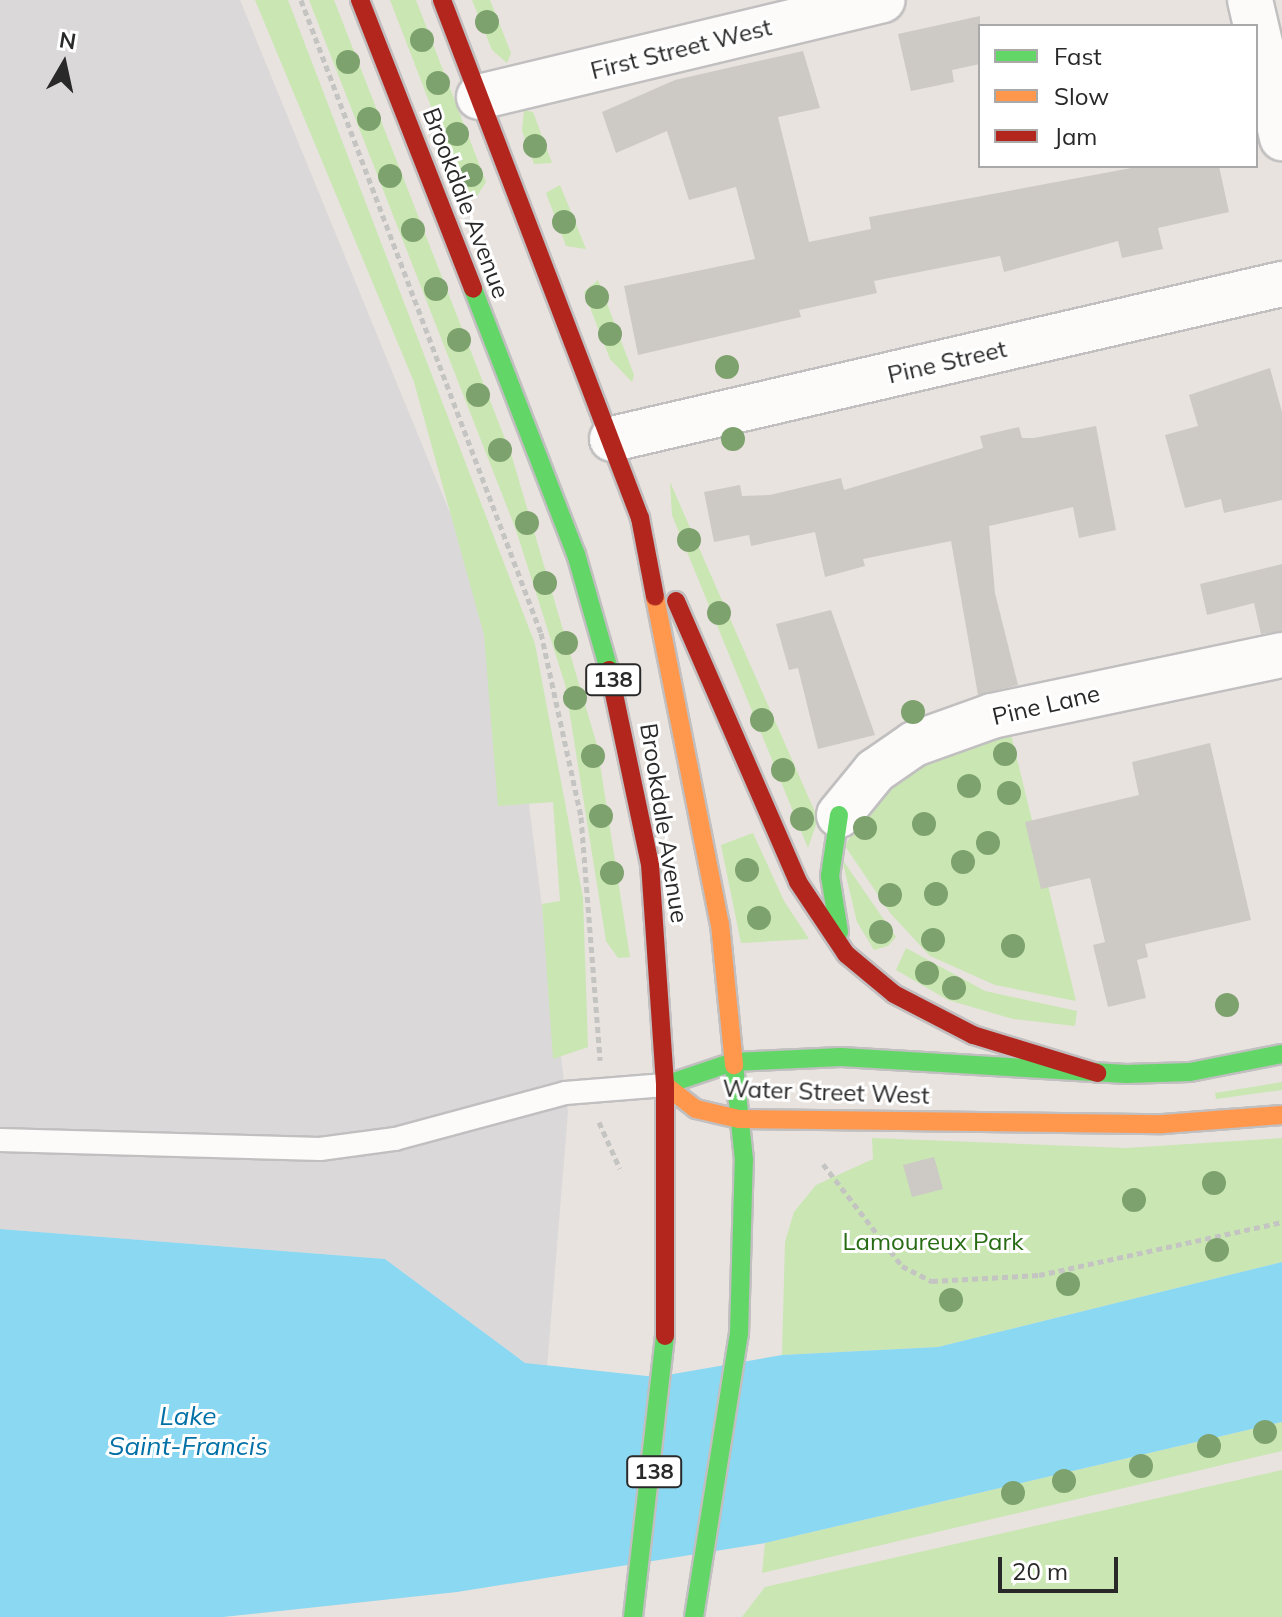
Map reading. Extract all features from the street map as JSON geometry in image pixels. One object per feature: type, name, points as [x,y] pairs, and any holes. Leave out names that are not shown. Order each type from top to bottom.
[{"type":"main road","name":"Brookdale Avenue","points":[[360,0],[554,490],[601,637],[650,864],[665,1085],[665,1340],[635,1610]]},
{"type":"main road","name":"Brookdale Avenue","points":[[442,0],[640,518],[717,909],[739,1119],[739,1334],[694,1617]]},
{"type":"main road","points":[[640,518],[798,882],[846,954],[894,994],[973,1035],[1097,1073]]},
{"type":"main road","points":[[839,815],[830,876],[846,954]]},
{"type":"main road","name":"Water Street West","points":[[665,1085],[733,1062],[841,1057],[1097,1073],[1190,1072],[1282,1054]]},
{"type":"main road","name":"Water Street West","points":[[665,1085],[696,1109],[739,1119],[1163,1124],[1282,1115]]},
{"type":"street","name":"First Street West","points":[[479,97],[883,0]]},
{"type":"street","points":[[1250,0],[1256,24]]},
{"type":"street","points":[[1258,34],[1282,138]]},
{"type":"street","name":"Pine Street","points":[[612,439],[1282,284]]},
{"type":"street","name":"Pine Lane","points":[[839,815],[875,771],[914,744],[992,716],[1282,655]]},
{"type":"lane","points":[[0,1140],[320,1149],[600,1090],[665,1085]]},
{"type":"path","points":[[301,0],[541,633],[563,719],[594,913],[600,1090],[598,1128],[618,1159],[622,1188]]},
{"type":"path","points":[[618,1159],[667,1158]]},
{"type":"path","points":[[818,1163],[902,1266],[932,1281],[1039,1275],[1282,1222]]},
{"type":"shaded area","points":[[0,0],[240,0],[511,662],[568,1112],[547,1368],[525,1363],[385,1259],[0,1229]]},
{"type":"green space","points":[[255,0],[288,0],[535,644],[583,898],[588,1047],[553,1059],[542,904],[560,901],[553,802],[498,806],[484,635],[414,382]]},
{"type":"green space","points":[[309,0],[334,0],[512,457],[597,745],[630,957],[618,958],[606,941],[565,684],[516,530]]},
{"type":"green space","points":[[390,0],[416,0],[486,182],[477,196],[462,187]]},
{"type":"green space","points":[[472,0],[490,0],[511,53],[507,63],[492,50]]},
{"type":"green space","points":[[524,110],[533,112],[552,163],[534,164],[522,131]]},
{"type":"green space","points":[[560,185],[586,249],[566,246],[546,193]]},
{"type":"green space","points":[[598,280],[634,375],[632,382],[610,359],[584,292]]},
{"type":"green space","points":[[670,482],[818,819],[808,848],[672,515]]},
{"type":"green space","points":[[1009,726],[1076,1001],[995,985],[930,956],[891,914],[845,846],[876,793],[921,763]]},
{"type":"green space","points":[[753,833],[784,901],[809,939],[741,943],[721,845]]},
{"type":"green space","points":[[842,859],[896,937],[888,946],[874,950],[857,922]]},
{"type":"green space","points":[[906,948],[985,991],[1077,1011],[1075,1026],[1013,1019],[948,1000],[896,970]]},
{"type":"green space","points":[[1282,1082],[1282,1090],[1216,1099],[1215,1093]]},
{"type":"green space","name":"Lamoureux Park","points":[[872,1138],[1126,1148],[1282,1138],[1282,1262],[938,1347],[782,1355],[785,1242],[794,1212],[816,1185],[873,1159]]},
{"type":"green space","points":[[1282,1422],[1282,1451],[762,1573],[765,1543]]},
{"type":"green space","points":[[1282,1470],[1282,1617],[742,1617],[765,1587]]},
{"type":"water","name":"Lake Saint-Francis","points":[[0,1229],[385,1259],[525,1363],[656,1377],[782,1355],[938,1347],[1282,1262],[1282,1422],[765,1543],[457,1592],[223,1617],[0,1617]]},
{"type":"building","points":[[980,16],[978,64],[952,70],[954,82],[911,91],[898,34]]},
{"type":"building","points":[[803,51],[820,108],[778,117],[809,242],[871,229],[869,217],[1131,168],[1219,168],[1229,212],[1158,228],[1163,249],[1122,258],[1118,241],[1004,272],[1000,256],[874,281],[877,293],[799,310],[801,317],[638,355],[624,286],[755,259],[736,187],[689,200],[667,131],[616,153],[602,112],[675,80]]},
{"type":"building","points":[[1270,368],[1282,412],[1282,500],[1224,513],[1221,499],[1185,508],[1165,435],[1198,426],[1189,395]]},
{"type":"building","points":[[1096,426],[1116,530],[1079,538],[1073,507],[989,526],[995,593],[1018,685],[978,695],[951,541],[863,559],[865,566],[825,577],[815,532],[751,546],[749,535],[714,542],[704,492],[740,485],[742,496],[770,495],[841,478],[844,490],[983,448],[980,436],[1019,427],[1022,438],[1034,438]]},
{"type":"building","points":[[1282,564],[1282,631],[1261,634],[1254,603],[1207,615],[1200,584]]},
{"type":"building","points":[[831,610],[875,735],[818,749],[798,668],[789,670],[776,624]]},
{"type":"building","points":[[1210,743],[1251,920],[1145,944],[1148,957],[1137,960],[1146,998],[1108,1007],[1093,945],[1105,942],[1090,878],[1041,889],[1025,822],[1139,795],[1132,762]]},
{"type":"building","points":[[934,1157],[943,1189],[912,1197],[903,1165]]},
{"type":"traffic: fast","points":[[473,289],[576,554],[609,670]]},
{"type":"traffic: fast","points":[[839,815],[830,876],[839,932]]},
{"type":"traffic: fast","points":[[665,1085],[733,1062],[841,1057],[1126,1074],[1190,1072],[1282,1054]]},
{"type":"traffic: fast","points":[[694,1617],[739,1334],[744,1160],[734,1065]]},
{"type":"traffic: fast","points":[[633,1617],[665,1336]]},
{"type":"traffic: slow","points":[[655,597],[720,924],[734,1065]]},
{"type":"traffic: slow","points":[[665,1085],[696,1109],[739,1119],[1163,1124],[1282,1115]]},
{"type":"traffic: jam","points":[[360,0],[473,289]]},
{"type":"traffic: jam","points":[[442,0],[640,518],[655,597]]},
{"type":"traffic: jam","points":[[676,601],[798,882],[846,954],[894,994],[973,1035],[1097,1073]]},
{"type":"traffic: jam","points":[[609,670],[650,864],[665,1085],[665,1336]]}]
